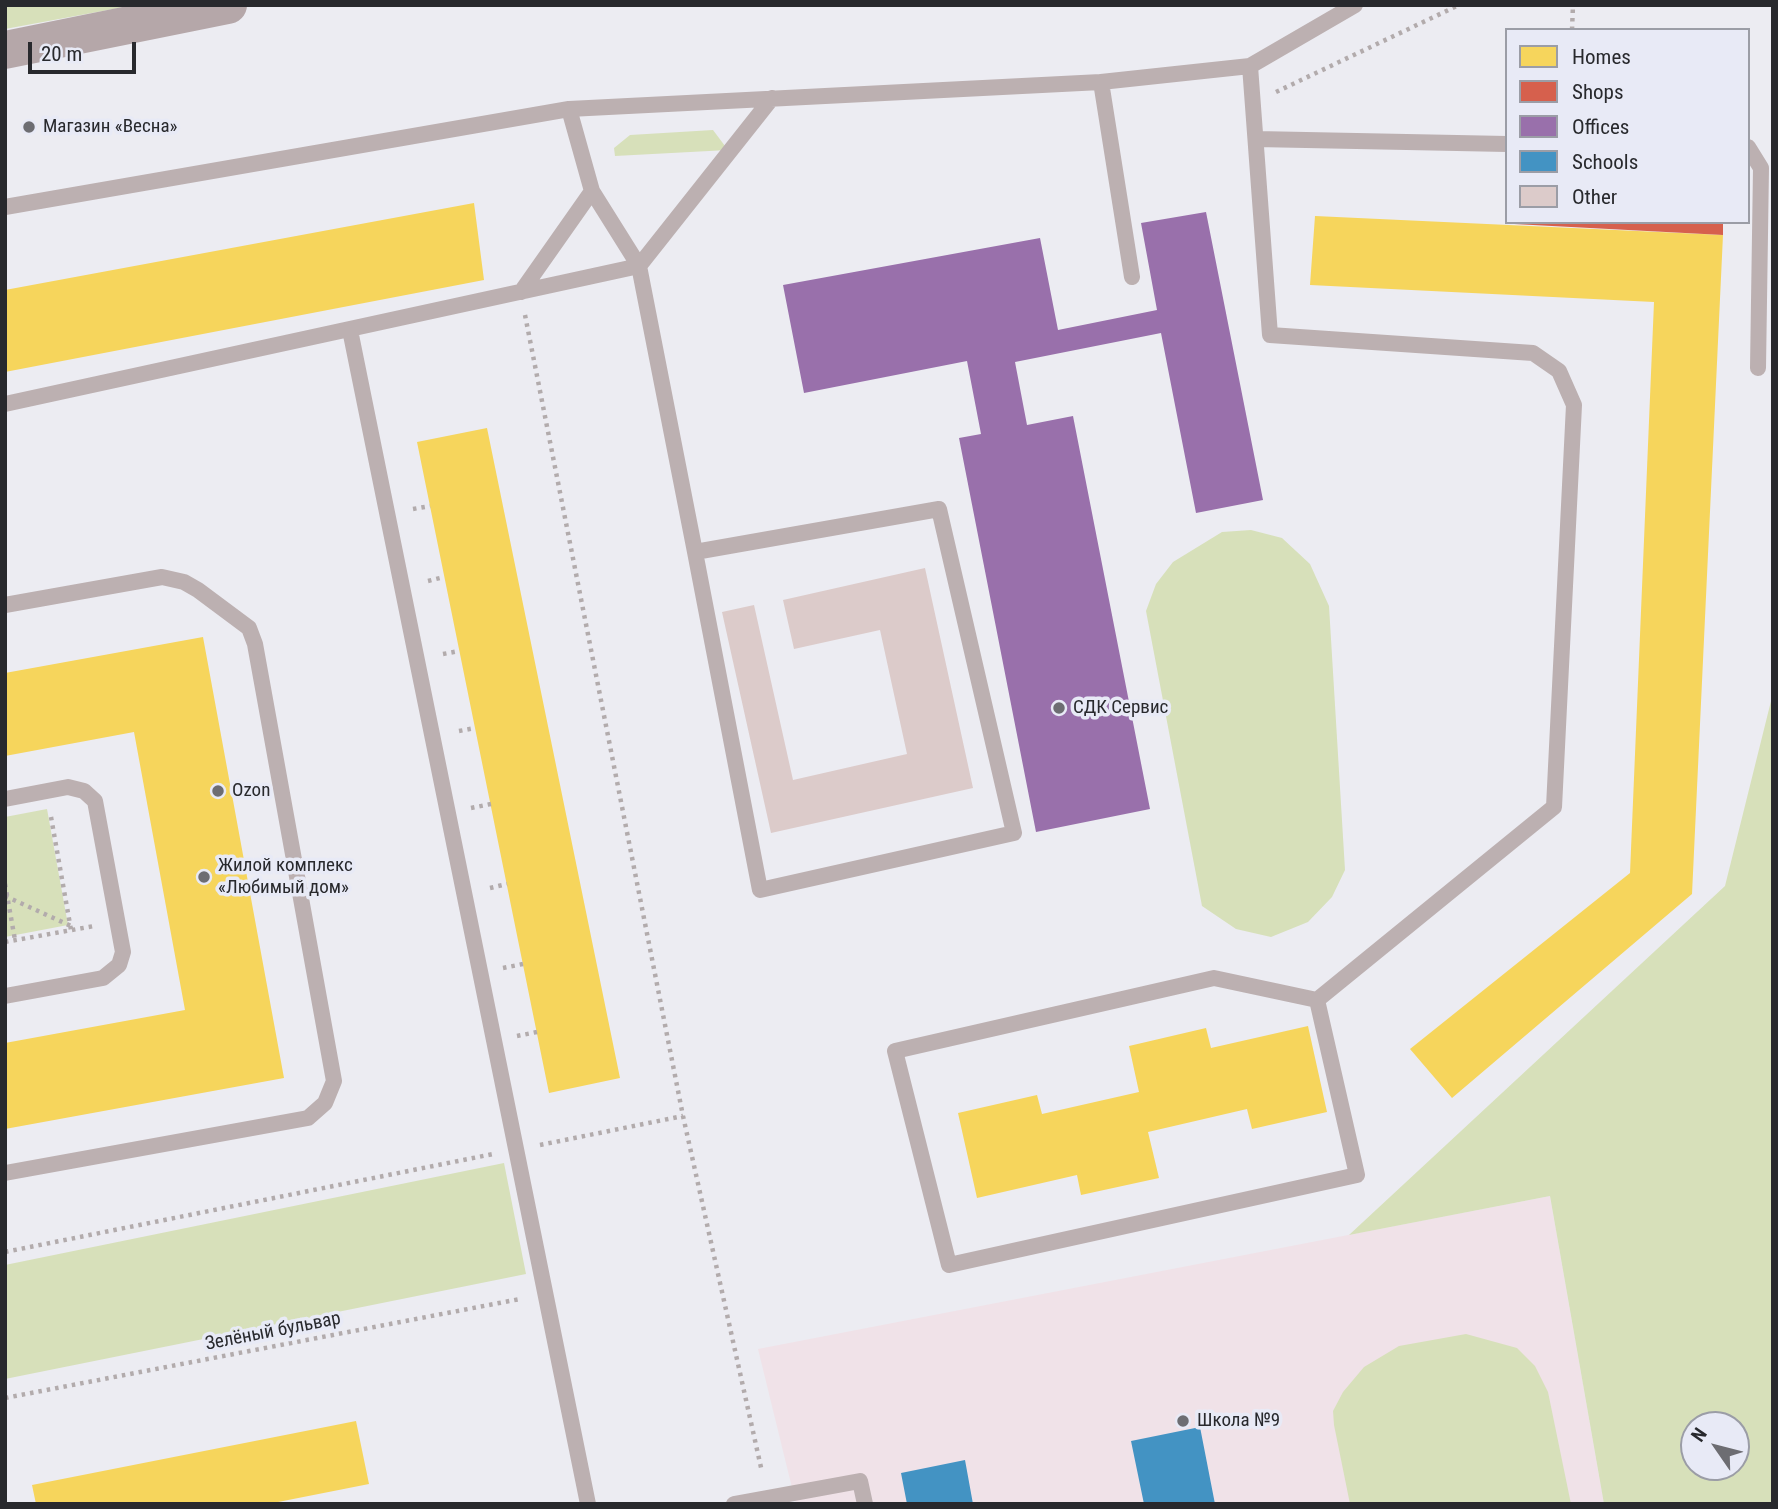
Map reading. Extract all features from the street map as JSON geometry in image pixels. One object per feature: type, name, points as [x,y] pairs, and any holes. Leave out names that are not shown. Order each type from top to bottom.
[{"type":"main road","points":[[5,50],[228,5]]},
{"type":"lane","points":[[5,207],[569,109],[1101,82],[1250,66],[1355,5]]},
{"type":"lane","points":[[1250,66],[1270,335],[1533,353],[1559,371],[1574,405],[1554,807],[1317,1000]]},
{"type":"lane","points":[[1101,82],[1132,277]]},
{"type":"lane","points":[[5,404],[639,266],[772,99]]},
{"type":"lane","points":[[569,109],[592,191],[639,266],[760,890],[1014,833],[939,509],[695,552]]},
{"type":"lane","points":[[1256,139],[1505,144]]},
{"type":"lane","points":[[1750,150],[1761,168],[1758,368]]},
{"type":"lane","points":[[521,292],[592,191]]},
{"type":"lane","points":[[350,330],[588,1504]]},
{"type":"lane","points":[[5,605],[162,578],[184,582],[198,590],[248,628],[255,644],[334,1081],[326,1103],[308,1118],[5,1173]]},
{"type":"lane","points":[[5,799],[76,788],[95,801],[123,953],[119,965],[109,974],[5,996]]},
{"type":"lane","points":[[1214,978],[1317,1000],[1357,1175],[949,1265],[895,1051],[1214,978]]},
{"type":"lane","points":[[734,1504],[768,1500],[860,1481],[865,1504]]},
{"type":"path","points":[[1256,139],[1276,92],[1458,5]]},
{"type":"path","points":[[1572,28],[1573,5]]},
{"type":"path","points":[[521,292],[683,1116],[768,1500]]},
{"type":"path","points":[[46,791],[71,928]]},
{"type":"path","points":[[5,884],[15,940]]},
{"type":"path","points":[[6,896],[71,928]]},
{"type":"path","points":[[5,942],[118,921]]},
{"type":"path","points":[[5,1252],[683,1116]]},
{"type":"path","name":"Зелёный бульвар","points":[[5,1398],[545,1294]]},
{"type":"shaded area","name":"Школа №9","points":[[1550,1196],[1604,1504],[796,1504],[758,1349]]},
{"type":"green space","points":[[135,5],[5,29],[5,6]]},
{"type":"green space","points":[[713,130],[728,150],[615,156],[614,148],[630,135]]},
{"type":"green space","points":[[1251,530],[1282,538],[1310,564],[1329,606],[1345,870],[1332,897],[1308,922],[1271,937],[1236,929],[1202,906],[1146,611],[1156,584],[1173,562],[1222,532]]},
{"type":"green space","points":[[1773,693],[1773,1504],[1604,1504],[1550,1196],[1349,1235],[1725,886]]},
{"type":"green space","points":[[47,809],[68,925],[5,937],[5,817]]},
{"type":"green space","points":[[504,1163],[526,1274],[5,1379],[5,1265]]},
{"type":"green space","points":[[1466,1334],[1517,1348],[1535,1366],[1548,1392],[1571,1504],[1350,1504],[1333,1411],[1343,1392],[1364,1367],[1399,1346]]},
{"type":"building: Homes","points":[[474,203],[484,280],[5,372],[5,290]]},
{"type":"building: Homes","points":[[1315,216],[1723,235],[1692,894],[1452,1098],[1410,1049],[1630,873],[1654,302],[1310,285]]},
{"type":"building: Homes","points":[[487,428],[620,1078],[549,1093],[417,442]]},
{"type":"building: Homes","name":"Жилой комплекс «Любимый дом»","points":[[203,637],[284,1078],[5,1129],[5,1043],[185,1010],[134,732],[5,756],[5,673]]},
{"type":"building: Homes","points":[[1308,1026],[1327,1112],[1252,1129],[1247,1109],[1148,1132],[1159,1178],[1081,1195],[1077,1175],[977,1198],[958,1113],[1037,1095],[1042,1114],[1139,1092],[1129,1046],[1206,1028],[1211,1048]]},
{"type":"building: Homes","points":[[356,1421],[369,1484],[268,1504],[36,1504],[32,1485]]},
{"type":"building: Shops","points":[[1514,224],[1723,224],[1723,235]]},
{"type":"building: Offices","points":[[1206,212],[1263,500],[1196,513],[1161,333],[1015,362],[1027,425],[1073,416],[1150,809],[1036,832],[959,438],[981,434],[967,361],[804,393],[783,285],[1040,238],[1058,330],[1157,310],[1141,223]]},
{"type":"building: Schools","points":[[1200,1427],[1215,1504],[1144,1504],[1131,1441]]},
{"type":"building: Schools","points":[[965,1460],[973,1504],[907,1504],[901,1473]]},
{"type":"building: Other","points":[[925,568],[973,788],[771,833],[722,612],[754,605],[793,780],[907,754],[880,630],[794,649],[783,600]]},
{"type":"place","name":"Магазин «Весна»","points":[[29,127]]},
{"type":"place","name":"СДК Сервис","points":[[1059,708]]},
{"type":"place","name":"Ozon","points":[[218,791]]},
{"type":"place","name":"Жилой комплекс «Любимый дом»","points":[[204,877]]},
{"type":"place","name":"Школа №9","points":[[1183,1421]]}]
